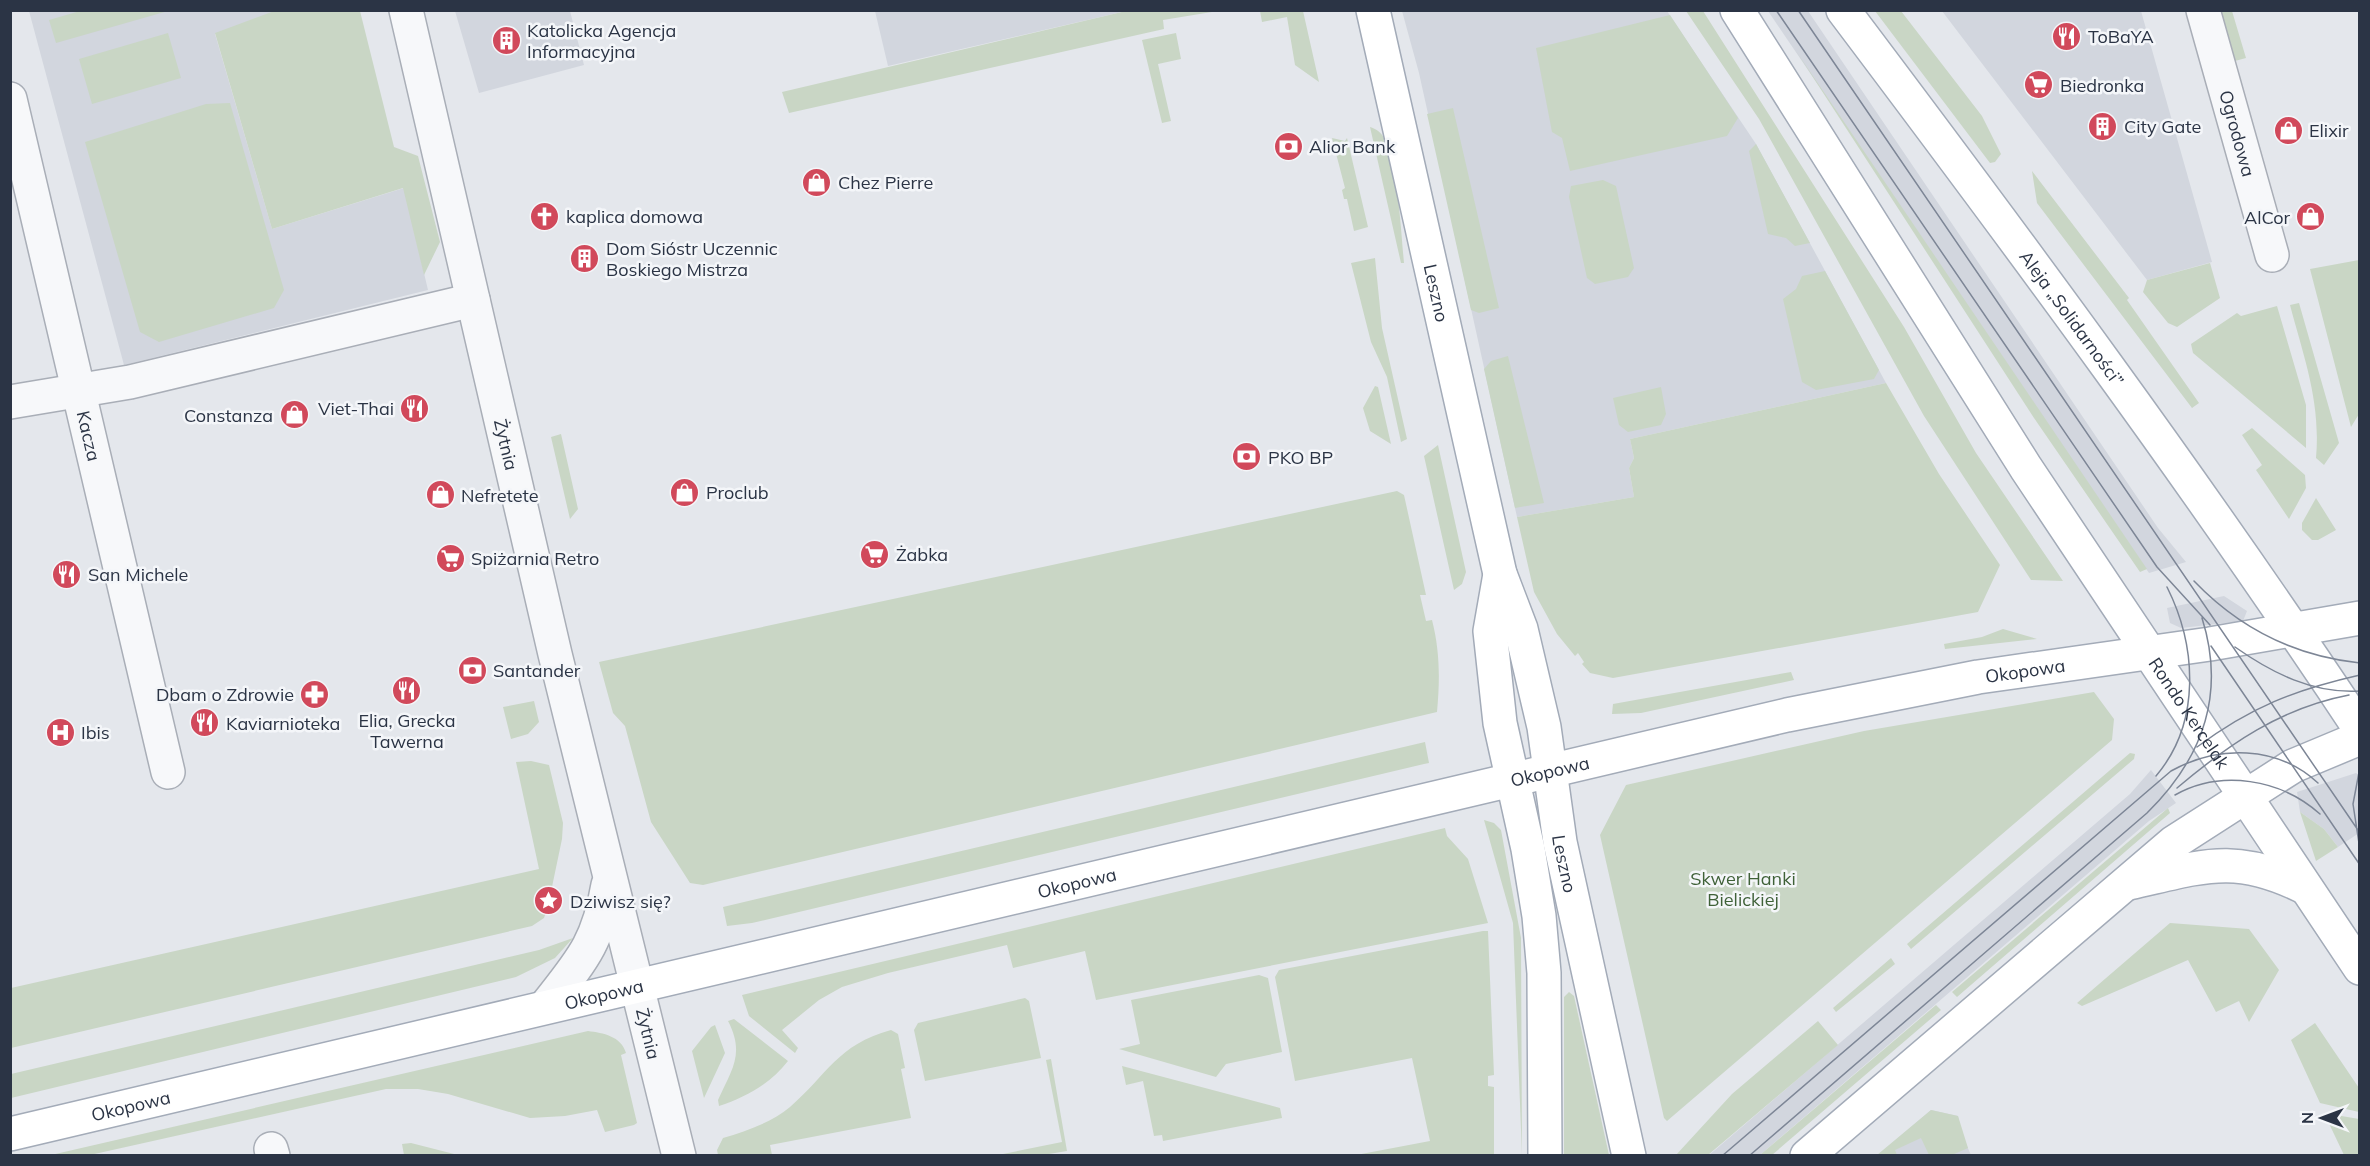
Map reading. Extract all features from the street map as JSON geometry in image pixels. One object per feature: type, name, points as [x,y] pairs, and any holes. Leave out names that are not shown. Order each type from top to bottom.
[{"type":"main road","name":"Leszno","points":[[1373,10],[1500,574],[1521,629],[1548,743],[1560,842],[1629,1155]]},
{"type":"main road","points":[[1737,10],[2026,468],[2149,653]]},
{"type":"main road","name":"Aleja „Solidarności”","points":[[1843,10],[2038,268],[2294,630]]},
{"type":"main road","name":"Leszno","points":[[1500,574],[1490,631],[1500,723],[1532,867],[1542,945],[1545,1155]]},
{"type":"main road","points":[[2360,618],[2294,630],[2360,729]]},
{"type":"main road","name":"Rondo Kercelak","points":[[2244,796],[2149,653],[2294,630]]},
{"type":"main road","name":"Okopowa","points":[[10,1134],[1787,715],[1931,685],[2149,653]]},
{"type":"main road","points":[[1807,1155],[2173,843],[2307,758],[2360,738]]},
{"type":"main road","points":[[2244,796],[2360,968]]},
{"type":"main road","points":[[2122,885],[2200,867],[2227,864],[2251,866],[2276,873],[2304,887]]},
{"type":"street","name":"Żytnia","points":[[406,10],[610,877],[679,1155]]},
{"type":"street","name":"Ogrodowa","points":[[2203,10],[2272,255]]},
{"type":"street","name":"Kacza","points":[[10,99],[80,389],[168,772]]},
{"type":"street","points":[[18,400],[130,382],[473,300]]},
{"type":"street","name":"Żytnia","points":[[545,1007],[591,947],[601,921],[610,877]]},
{"type":"shaded area","points":[[29,11],[277,11],[215,34],[272,229],[404,188],[428,290],[124,365]]},
{"type":"shaded area","name":"Katolicka Agencja Informacyjna","points":[[455,11],[570,11],[584,65],[479,93]]},
{"type":"shaded area","points":[[875,11],[1126,11],[888,66]]},
{"type":"shaded area","points":[[1402,11],[1667,11],[1756,144],[1886,383],[1630,439],[1634,458],[1629,468],[1634,497],[1517,517],[1419,73]]},
{"type":"shaded area","points":[[1768,11],[1808,11],[2158,528],[2186,562],[2149,573]]},
{"type":"shaded area","name":"City Gate","points":[[1942,11],[2141,11],[2212,262],[2147,280]]},
{"type":"shaded area","points":[[2224,596],[2247,611],[2243,621],[2181,628],[2170,623],[2167,608]]},
{"type":"shaded area","points":[[2151,770],[2176,803],[2149,821],[1760,1155],[1708,1156],[2130,794]]},
{"type":"shaded area","points":[[2356,773],[2359,775],[2359,833],[2338,847],[2324,829],[2300,812],[2297,792]]},
{"type":"shaded area","points":[[1931,1110],[1958,1116],[1962,1135],[1971,1155],[1877,1156]]},
{"type":"green space","points":[[277,10],[360,11],[394,147],[418,156],[440,242],[424,275],[403,188],[272,229],[215,33]]},
{"type":"green space","points":[[80,11],[168,11],[56,43],[49,20]]},
{"type":"green space","points":[[1126,11],[1218,11],[1163,20],[1164,29],[789,113],[782,92]]},
{"type":"green space","points":[[1260,11],[1303,11],[1319,82],[1295,65],[1287,17],[1262,22]]},
{"type":"green space","points":[[1686,11],[1703,11],[1904,327],[1976,453],[2063,581],[2031,580],[1924,416],[1759,119]]},
{"type":"green space","points":[[1875,11],[1901,11],[1982,116],[2001,154],[1995,162],[1990,163]]},
{"type":"green space","points":[[2220,11],[2232,11],[2246,58],[2235,61]]},
{"type":"green space","points":[[1670,15],[1738,118],[1727,136],[1570,171],[1562,138],[1552,132],[1536,48]]},
{"type":"green space","points":[[168,33],[181,78],[92,104],[79,59]]},
{"type":"green space","points":[[1176,33],[1181,59],[1158,64],[1171,121],[1162,123],[1142,40]]},
{"type":"green space","points":[[1796,51],[2147,569],[2140,572],[2034,418]]},
{"type":"green space","points":[[230,103],[284,290],[274,308],[159,342],[140,332],[85,142],[206,104]]},
{"type":"green space","points":[[1453,108],[1499,308],[1479,313],[1471,310],[1427,114]]},
{"type":"green space","points":[[1370,127],[1383,136],[1393,165],[1404,263],[1401,263]]},
{"type":"green space","points":[[1332,138],[1345,141],[1347,138],[1368,227],[1354,231],[1347,199],[1344,199],[1342,190],[1345,188]]},
{"type":"green space","points":[[1756,144],[1810,243],[1795,246],[1786,238],[1768,234],[1749,151]]},
{"type":"green space","points":[[2032,171],[2129,298],[2127,300],[2199,403],[2192,408],[2037,203]]},
{"type":"green space","points":[[1603,180],[1616,186],[1634,268],[1628,277],[1595,284],[1587,278],[1569,197],[1571,186]]},
{"type":"green space","points":[[1375,258],[1382,328],[1407,439],[1401,442],[1387,377],[1371,342],[1351,263]]},
{"type":"green space","points":[[2359,260],[2359,414],[2351,427],[2310,269]]},
{"type":"green space","points":[[2210,263],[2220,298],[2177,327],[2168,323],[2143,292],[2147,280]]},
{"type":"green space","points":[[1825,271],[1879,370],[1874,379],[1816,390],[1802,382],[1783,299],[1796,289],[1802,276]]},
{"type":"green space","points":[[2299,303],[2339,443],[2324,465],[2316,458],[2314,399],[2290,305]]},
{"type":"green space","points":[[2277,306],[2306,405],[2306,448],[2193,353],[2191,344],[2237,313],[2241,316]]},
{"type":"green space","points":[[1508,356],[1544,503],[1515,508],[1484,369],[1491,361]]},
{"type":"green space","points":[[1886,383],[1939,474],[2000,565],[1978,612],[1613,678],[1590,673],[1582,664],[1584,662],[1578,653],[1575,656],[1557,634],[1534,592],[1517,517],[1634,497],[1629,468],[1634,458],[1630,439]]},
{"type":"green space","points":[[1375,386],[1378,387],[1391,444],[1370,431],[1363,408]]},
{"type":"green space","points":[[1661,387],[1666,414],[1661,425],[1628,432],[1619,425],[1613,398]]},
{"type":"green space","points":[[2252,428],[2305,475],[2306,488],[2289,519],[2256,470],[2262,465],[2242,435]]},
{"type":"green space","points":[[561,434],[578,509],[570,519],[551,437]]},
{"type":"green space","points":[[1438,445],[1466,572],[1462,584],[1454,590],[1424,456]]},
{"type":"green space","points":[[1397,491],[1404,495],[1426,595],[1420,595],[1426,621],[1432,620],[1437,643],[1439,688],[1437,712],[703,885],[690,883],[651,822],[625,726],[613,713],[599,662]]},
{"type":"green space","points":[[2316,498],[2336,530],[2318,540],[2312,540],[2302,530],[2302,523]]},
{"type":"green space","points":[[2003,629],[2037,639],[1945,649],[1944,644],[1982,637]]},
{"type":"green space","points":[[1791,672],[1794,680],[1641,713],[1612,714],[1613,704]]},
{"type":"green space","name":"Skwer Hanki Bielickiej","points":[[2094,692],[2114,719],[2112,740],[1667,1121],[1664,1118],[1600,835],[1626,785],[1864,731]]},
{"type":"green space","points":[[534,701],[539,722],[528,734],[511,739],[503,707]]},
{"type":"green space","points":[[1425,742],[1429,763],[752,923],[727,926],[723,907]]},
{"type":"green space","points":[[2130,753],[2135,754],[2134,759],[1911,949],[1907,944]]},
{"type":"green space","points":[[531,761],[549,765],[563,823],[562,839],[548,906],[544,918],[532,926],[11,1048],[11,988],[539,869],[516,762]]},
{"type":"green space","points":[[2168,808],[2170,813],[1957,997],[1952,992]]},
{"type":"green space","points":[[2300,812],[2324,829],[2338,847],[2316,861]]},
{"type":"green space","points":[[1484,820],[1494,823],[1501,830],[1521,938],[1522,1155],[1513,923]]},
{"type":"green space","points":[[1445,828],[1447,836],[1468,859],[1488,923],[1096,1000],[1085,951],[1013,968],[1007,945],[888,973],[842,987],[819,1000],[782,1030],[798,1048],[795,1053],[749,1016],[742,995]]},
{"type":"green space","points":[[2170,923],[2249,929],[2279,970],[2249,1022],[2239,1001],[2216,1012],[2188,960],[2082,1006],[2077,1003]]},
{"type":"green space","points":[[1488,931],[1494,1075],[1488,1076],[1488,1086],[1494,1087],[1494,1155],[1356,1155],[1430,1141],[1412,1058],[1295,1081],[1275,977],[1279,970]]},
{"type":"green space","points":[[573,938],[555,958],[516,977],[11,1098],[11,1074],[539,950]]},
{"type":"green space","points":[[1891,958],[1895,964],[1836,1012],[1833,1008]]},
{"type":"green space","points":[[1259,975],[1268,978],[1282,1052],[1226,1064],[1216,1077],[1119,1049],[1140,1044],[1131,1000]]},
{"type":"green space","points":[[1569,992],[1574,996],[1609,1155],[1564,1155],[1564,997]]},
{"type":"green space","points":[[1025,998],[1029,1001],[1041,1058],[925,1081],[914,1030],[918,1023]]},
{"type":"green space","points":[[1936,1005],[1941,1010],[1772,1155],[1760,1155]]},
{"type":"green space","points":[[734,1019],[788,1061],[757,1089],[719,1106],[718,1100],[735,1061],[736,1043],[728,1021]]},
{"type":"green space","points":[[1818,1021],[1838,1045],[1708,1155],[1676,1155],[1732,1094]]},
{"type":"green space","points":[[2315,1023],[2359,1088],[2359,1112],[2320,1103],[2291,1040]]},
{"type":"green space","points":[[715,1025],[725,1053],[704,1098],[692,1051]]},
{"type":"green space","points":[[891,1030],[898,1034],[905,1068],[901,1069],[911,1118],[770,1145],[772,1155],[718,1155],[717,1150],[723,1138],[758,1126],[783,1113],[845,1052],[873,1036]]},
{"type":"green space","points":[[588,1031],[611,1036],[624,1047],[626,1053],[621,1055],[637,1123],[634,1125],[605,1132],[597,1110],[565,1116],[530,1118],[448,1094],[418,1089],[386,1089],[90,1155],[51,1155]]},
{"type":"green space","points":[[1051,1059],[1067,1151],[1043,1155],[998,1155],[1062,1142],[1046,1060]]},
{"type":"green space","points":[[1122,1066],[1280,1108],[1282,1118],[1163,1141],[1162,1135],[1154,1136],[1143,1081],[1126,1085]]},
{"type":"green space","points":[[1931,1110],[1958,1116],[1968,1148],[1952,1155],[1929,1155],[1921,1138],[1895,1150],[1897,1155],[1877,1155]]},
{"type":"green space","points":[[2324,1113],[2359,1119],[2359,1155],[2344,1155]]},
{"type":"green space","points":[[411,1143],[458,1155],[404,1155],[402,1144]]},
{"type":"tram line","points":[[1776,10],[2157,567],[2210,625]]},
{"type":"tram line","points":[[1798,10],[2360,833]]},
{"type":"tram line","points":[[2194,581],[2230,613],[2270,637],[2313,654],[2360,663]]},
{"type":"tram line","points":[[2156,776],[2171,755],[2181,733],[2190,684],[2189,659],[2184,634],[2167,587]]},
{"type":"tram line","points":[[1749,1156],[2147,813],[2166,792],[2195,748],[2210,699],[2209,646],[2202,618]]},
{"type":"tram line","points":[[2211,646],[2360,865]]},
{"type":"tram line","points":[[2235,647],[2294,680],[2326,689],[2360,691]]},
{"type":"tram line","points":[[2197,747],[2236,721],[2274,702],[2314,687],[2360,675]]},
{"type":"tram line","points":[[2177,788],[2216,757],[2257,730],[2301,709],[2349,695]]},
{"type":"tram line","points":[[1722,1156],[2171,771],[2189,762],[2208,757],[2227,753],[2247,753],[2284,761],[2318,783]]},
{"type":"tram line","points":[[2360,767],[2353,804],[2360,850]]},
{"type":"tram line","points":[[2175,795],[2212,782],[2231,780],[2250,782],[2287,793],[2320,814]]},
{"type":"place","name":"ToBaYA","points":[[2067,36]]},
{"type":"place","name":"Katolicka Agencja Informacyjna","points":[[506,40]]},
{"type":"place","name":"Biedronka","points":[[2039,85]]},
{"type":"place","name":"City Gate","points":[[2103,126]]},
{"type":"place","name":"Elixir","points":[[2288,130]]},
{"type":"place","name":"Alior Bank","points":[[1288,146]]},
{"type":"place","name":"Chez Pierre","points":[[817,182]]},
{"type":"place","name":"kaplica domowa","points":[[545,216]]},
{"type":"place","name":"AlCor","points":[[2311,217]]},
{"type":"place","name":"Dom Sióstr Uczennic Boskiego Mistrza","points":[[585,258]]},
{"type":"place","name":"Viet-Thai","points":[[415,408]]},
{"type":"place","name":"Constanza","points":[[294,415]]},
{"type":"place","name":"PKO BP","points":[[1247,457]]},
{"type":"place","name":"Proclub","points":[[685,492]]},
{"type":"place","name":"Nefretete","points":[[440,495]]},
{"type":"place","name":"Żabka","points":[[875,554]]},
{"type":"place","name":"Spiżarnia Retro","points":[[450,558]]},
{"type":"place","name":"San Michele","points":[[67,574]]},
{"type":"place","name":"Santander","points":[[472,670]]},
{"type":"place","name":"Elia, Grecka Tawerna","points":[[407,691]]},
{"type":"place","name":"Dbam o Zdrowie","points":[[315,694]]},
{"type":"place","name":"Kaviarnioteka","points":[[205,723]]},
{"type":"place","name":"Ibis","points":[[60,732]]},
{"type":"place","name":"Dziwisz się?","points":[[549,901]]}]
